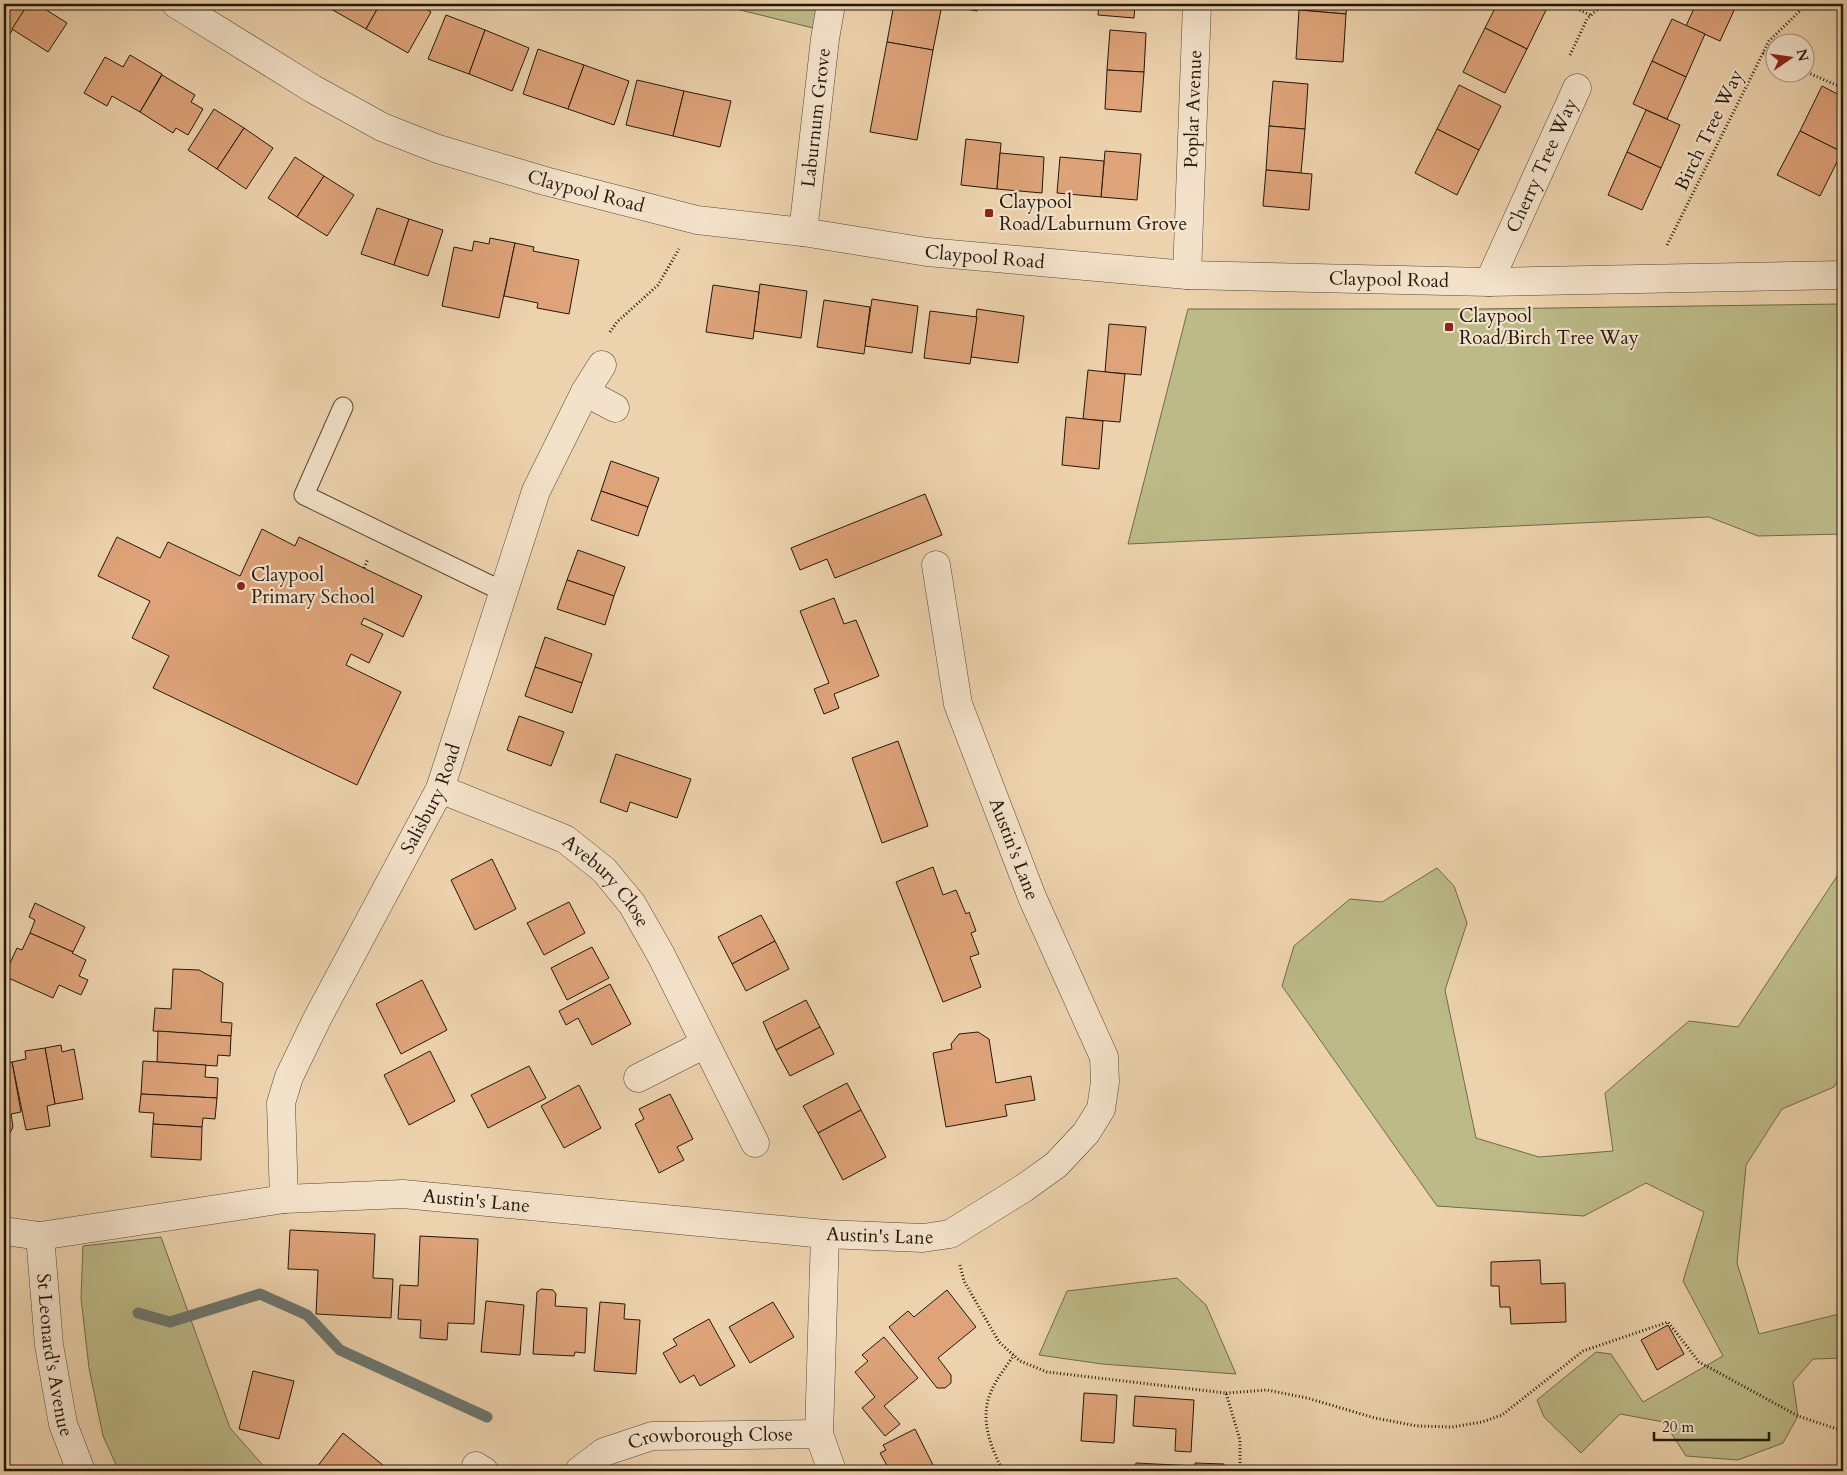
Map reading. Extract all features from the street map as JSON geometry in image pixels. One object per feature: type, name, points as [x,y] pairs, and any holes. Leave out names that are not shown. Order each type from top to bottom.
[{"type":"street","name":"Claypool Road","points":[[176,4],[313,88],[382,127],[438,149],[528,176],[697,220],[803,232],[927,252],[1187,275],[1489,282],[1843,275]]},
{"type":"street","name":"Laburnum Grove","points":[[803,232],[825,38],[831,4]]},
{"type":"street","name":"Poplar Avenue","points":[[1187,275],[1196,4]]},
{"type":"street","name":"Cherry Tree Way","points":[[1489,282],[1577,88]]},
{"type":"street","name":"Salisbury Road","points":[[284,1199],[281,1103],[289,1077],[318,1017],[440,789],[536,491],[585,392],[602,365]]},
{"type":"street","points":[[585,392],[616,408]]},
{"type":"street","name":"Austin's Lane","points":[[4,1231],[40,1236],[284,1199],[403,1194],[825,1234],[923,1238],[950,1234],[1024,1188],[1056,1165],[1086,1133],[1101,1109],[1105,1082],[1104,1057],[1032,897],[958,704],[936,565]]},
{"type":"street","name":"Avebury Close","points":[[440,789],[565,839],[604,870],[632,904],[661,955],[755,1143]]},
{"type":"street","points":[[638,1078],[706,1044]]},
{"type":"street","name":"Crowborough Close","points":[[825,1234],[819,1434],[832,1471]]},
{"type":"street","name":"St Leonard's Avenue","points":[[40,1236],[50,1345],[62,1424],[81,1471]]},
{"type":"street","name":"Crowborough Close","points":[[579,1471],[604,1452],[652,1436],[819,1434]]},
{"type":"lane","points":[[343,406],[304,495],[504,592]]},
{"type":"path","points":[[1567,4],[1590,16]]},
{"type":"path","name":"Cherry Tree Way","points":[[1577,88],[1564,67],[1587,19],[1603,4]]},
{"type":"path","name":"Birch Tree Way","points":[[1651,279],[1769,41],[1808,4]]},
{"type":"path","points":[[1814,75],[1843,88]]},
{"type":"path","points":[[602,365],[600,348],[617,322],[658,285],[697,220]]},
{"type":"path","name":"Austin's Lane","points":[[950,1234],[964,1281],[999,1342],[1020,1361],[1047,1372],[1226,1393],[1268,1390],[1307,1398],[1375,1418],[1417,1426],[1452,1427],[1482,1422],[1502,1415],[1583,1352],[1668,1322],[1699,1362],[1798,1416],[1843,1431]]},
{"type":"path","points":[[1003,1471],[986,1430],[986,1413],[990,1393],[1014,1355]]},
{"type":"path","points":[[1226,1393],[1240,1440],[1240,1471]]},
{"type":"shaded area","points":[[716,4],[818,4],[813,28]]},
{"type":"shaded area","points":[[1843,304],[1843,534],[1758,536],[1709,517],[1128,544],[1188,309],[1480,309]]},
{"type":"shaded area","points":[[1843,867],[1843,1072],[1834,1087],[1782,1109],[1746,1165],[1737,1263],[1759,1334],[1843,1313],[1843,1358],[1813,1359],[1793,1382],[1798,1416],[1783,1443],[1738,1460],[1686,1456],[1664,1422],[1620,1414],[1581,1453],[1544,1417],[1537,1400],[1596,1352],[1611,1354],[1643,1402],[1723,1356],[1683,1281],[1704,1212],[1646,1183],[1584,1216],[1437,1206],[1282,986],[1294,946],[1350,899],[1382,902],[1437,868],[1454,886],[1467,923],[1445,990],[1476,1138],[1539,1157],[1613,1151],[1605,1093],[1689,1021],[1738,1027]]},
{"type":"shaded area","points":[[161,1237],[230,1428],[268,1471],[119,1471],[103,1436],[89,1368],[81,1298],[83,1246]]},
{"type":"shaded area","points":[[1177,1278],[1206,1305],[1236,1374],[1102,1364],[1039,1355],[1067,1291]]},
{"type":"building","points":[[4,4],[28,4],[8,37],[4,34]]},
{"type":"building","points":[[28,4],[37,4],[67,23],[48,52],[12,29]]},
{"type":"building","points":[[325,4],[380,4],[366,29]]},
{"type":"building","points":[[380,4],[417,4],[431,12],[408,53],[366,29]]},
{"type":"building","points":[[894,4],[978,4],[977,11],[942,5],[933,50],[887,42]]},
{"type":"building","points":[[1099,4],[1135,4],[1134,18],[1098,15]]},
{"type":"building","points":[[1299,4],[1347,4],[1346,14],[1299,10]]},
{"type":"building","points":[[1497,4],[1549,4],[1527,49],[1485,28]]},
{"type":"building","points":[[1696,4],[1737,4],[1720,41],[1686,26]]},
{"type":"building","points":[[1299,10],[1346,14],[1343,62],[1296,59]]},
{"type":"building","points":[[446,15],[485,30],[469,74],[428,59]]},
{"type":"building","points":[[1672,19],[1705,34],[1686,77],[1652,61]]},
{"type":"building","points":[[1485,28],[1527,49],[1505,93],[1463,72]]},
{"type":"building","points":[[485,30],[529,48],[512,91],[469,74]]},
{"type":"building","points":[[1110,30],[1146,33],[1144,72],[1107,70]]},
{"type":"building","points":[[887,42],[933,50],[917,140],[870,132]]},
{"type":"building","points":[[538,49],[584,65],[568,109],[523,94]]},
{"type":"building","points":[[130,55],[162,74],[140,112],[112,96],[107,106],[84,93],[105,57],[123,67]]},
{"type":"building","points":[[1652,61],[1686,77],[1667,119],[1633,104]]},
{"type":"building","points":[[584,65],[629,81],[614,125],[568,109]]},
{"type":"building","points":[[1107,70],[1144,72],[1141,112],[1105,109]]},
{"type":"building","points":[[162,75],[195,95],[191,102],[203,109],[188,135],[176,128],[173,133],[140,112]]},
{"type":"building","points":[[637,80],[684,91],[673,136],[626,125]]},
{"type":"building","points":[[1273,81],[1308,84],[1305,129],[1269,126]]},
{"type":"building","points":[[1459,85],[1501,106],[1479,150],[1437,129]]},
{"type":"building","points":[[1822,86],[1843,97],[1842,152],[1800,131]]},
{"type":"building","points":[[684,91],[731,101],[720,147],[673,136]]},
{"type":"building","points":[[214,109],[244,128],[217,169],[188,150]]},
{"type":"building","points":[[1646,110],[1680,125],[1661,168],[1627,152]]},
{"type":"building","points":[[1269,126],[1305,129],[1301,173],[1266,170]]},
{"type":"building","points":[[244,128],[273,148],[246,189],[217,169]]},
{"type":"building","points":[[1437,129],[1479,150],[1457,195],[1415,173]]},
{"type":"building","points":[[1800,131],[1842,152],[1820,196],[1777,175]]},
{"type":"building","points":[[966,139],[1001,143],[997,189],[961,185]]},
{"type":"building","points":[[1105,151],[1141,154],[1137,200],[1101,197]]},
{"type":"building","points":[[1627,152],[1661,168],[1642,210],[1608,195]]},
{"type":"building","points":[[1000,153],[1044,157],[1042,193],[997,189]]},
{"type":"building","points":[[295,157],[324,176],[297,217],[268,198]]},
{"type":"building","points":[[1060,157],[1104,161],[1101,197],[1057,193]]},
{"type":"building","points":[[1266,170],[1312,174],[1309,210],[1263,206]]},
{"type":"building","points":[[324,176],[354,195],[327,236],[297,217]]},
{"type":"building","points":[[377,208],[409,219],[394,265],[361,254]]},
{"type":"building","points":[[409,219],[443,230],[428,276],[394,265]]},
{"type":"building","points":[[490,238],[515,243],[499,318],[442,306],[454,247],[472,251],[474,241],[489,244]]},
{"type":"building","points":[[515,243],[534,247],[533,251],[579,260],[569,314],[537,308],[538,303],[504,296]]},
{"type":"building","points":[[760,284],[807,291],[801,338],[754,331]]},
{"type":"building","points":[[713,285],[759,292],[753,339],[706,332]]},
{"type":"building","points":[[872,299],[918,306],[912,353],[865,346]]},
{"type":"building","points":[[824,300],[870,307],[864,354],[817,347]]},
{"type":"building","points":[[977,309],[1024,316],[1018,363],[971,357]]},
{"type":"building","points":[[930,311],[977,317],[970,364],[924,358]]},
{"type":"building","points":[[1109,324],[1146,327],[1141,375],[1105,372]]},
{"type":"building","points":[[1088,370],[1125,374],[1120,422],[1083,419]]},
{"type":"building","points":[[1066,417],[1103,421],[1099,469],[1062,465]]},
{"type":"building","points":[[611,461],[659,478],[648,507],[601,491]]},
{"type":"building","points":[[601,491],[648,507],[638,536],[591,520]]},
{"type":"building","points":[[925,494],[942,535],[835,578],[827,559],[800,570],[791,548]]},
{"type":"building","points":[[262,529],[295,546],[299,537],[422,596],[403,637],[364,618],[361,624],[383,634],[369,663],[351,654],[346,665],[401,692],[357,785],[153,688],[169,656],[132,638],[150,601],[98,576],[117,537],[160,558],[168,542],[240,576]]},
{"type":"building","points":[[578,550],[625,567],[614,596],[567,580]]},
{"type":"building","points":[[567,580],[614,596],[605,625],[557,609]]},
{"type":"building","points":[[834,598],[844,624],[856,620],[879,676],[834,694],[839,708],[824,714],[814,689],[829,683],[800,611]]},
{"type":"building","points":[[545,637],[592,654],[582,683],[535,667]]},
{"type":"building","points":[[535,667],[582,683],[572,713],[525,696]]},
{"type":"building","points":[[519,716],[564,732],[551,766],[507,750]]},
{"type":"building","points":[[898,741],[928,826],[882,843],[852,758]]},
{"type":"building","points":[[616,754],[691,779],[677,818],[630,802],[627,812],[600,802]]},
{"type":"building","points":[[492,859],[516,909],[475,930],[451,880]]},
{"type":"building","points":[[933,867],[943,895],[956,890],[966,914],[969,912],[976,931],[971,933],[979,954],[970,957],[981,987],[943,1002],[896,882]]},
{"type":"building","points":[[569,902],[585,933],[544,955],[527,923]]},
{"type":"building","points":[[35,903],[85,927],[73,952],[30,933],[35,920],[29,917]]},
{"type":"building","points":[[761,915],[775,941],[732,964],[718,937]]},
{"type":"building","points":[[30,933],[73,952],[86,960],[79,976],[88,980],[81,995],[59,985],[53,998],[4,976],[17,948],[22,950]]},
{"type":"building","points":[[775,941],[789,969],[746,991],[732,964]]},
{"type":"building","points":[[592,947],[609,978],[567,1000],[551,968]]},
{"type":"building","points":[[173,969],[199,970],[223,983],[221,1022],[232,1023],[231,1036],[153,1031],[155,1008],[171,1009]]},
{"type":"building","points":[[422,980],[447,1030],[401,1054],[376,1004]]},
{"type":"building","points":[[610,984],[631,1024],[592,1045],[578,1018],[566,1025],[559,1011]]},
{"type":"building","points":[[806,1000],[820,1027],[776,1050],[763,1022]]},
{"type":"building","points":[[820,1027],[834,1054],[790,1076],[776,1050]]},
{"type":"building","points":[[158,1031],[231,1036],[230,1056],[218,1055],[217,1066],[157,1062]]},
{"type":"building","points":[[978,1032],[989,1039],[996,1083],[1031,1076],[1035,1100],[1005,1105],[1007,1116],[946,1127],[933,1053],[952,1049],[951,1044],[959,1034]]},
{"type":"building","points":[[61,1045],[62,1052],[74,1049],[83,1099],[55,1104],[45,1048]]},
{"type":"building","points":[[45,1048],[55,1104],[47,1106],[50,1126],[26,1130],[12,1062],[26,1059],[25,1051]]},
{"type":"building","points":[[430,1051],[455,1101],[409,1125],[384,1075]]},
{"type":"building","points":[[143,1061],[206,1065],[205,1077],[218,1078],[217,1098],[141,1094]]},
{"type":"building","points":[[12,1062],[21,1112],[11,1114],[13,1127],[10,1133],[4,1135],[4,1063]]},
{"type":"building","points":[[529,1066],[546,1098],[488,1128],[471,1095]]},
{"type":"building","points":[[847,1083],[861,1110],[818,1133],[803,1106]]},
{"type":"building","points":[[579,1085],[601,1128],[564,1148],[541,1106]]},
{"type":"building","points":[[141,1094],[217,1098],[215,1119],[203,1118],[202,1127],[153,1124],[154,1113],[139,1112]]},
{"type":"building","points":[[670,1094],[693,1139],[677,1147],[684,1160],[659,1173],[635,1124],[644,1119],[639,1109]]},
{"type":"building","points":[[861,1110],[886,1157],[843,1180],[818,1133]]},
{"type":"building","points":[[153,1124],[202,1127],[201,1160],[151,1157]]},
{"type":"building","points":[[290,1230],[375,1234],[373,1278],[393,1279],[391,1318],[316,1314],[318,1270],[288,1269]]},
{"type":"building","points":[[420,1236],[478,1239],[474,1324],[448,1323],[447,1340],[420,1338],[421,1320],[398,1319],[400,1285],[418,1286]]},
{"type":"building","points":[[1540,1260],[1541,1284],[1565,1283],[1566,1322],[1511,1324],[1510,1307],[1500,1307],[1499,1286],[1491,1286],[1491,1262]]},
{"type":"building","points":[[541,1289],[553,1290],[556,1294],[555,1306],[587,1308],[585,1353],[575,1352],[574,1356],[533,1354],[537,1292]]},
{"type":"building","points":[[947,1290],[976,1327],[938,1358],[951,1375],[951,1383],[945,1388],[937,1388],[889,1327],[908,1311],[914,1317]]},
{"type":"building","points":[[486,1301],[524,1305],[520,1355],[481,1352]]},
{"type":"building","points":[[600,1302],[625,1304],[624,1319],[640,1320],[636,1374],[594,1371]]},
{"type":"building","points":[[773,1302],[794,1337],[750,1363],[729,1327]]},
{"type":"building","points":[[709,1319],[735,1366],[700,1386],[694,1375],[680,1383],[663,1353],[677,1345],[673,1339]]},
{"type":"building","points":[[1668,1325],[1684,1354],[1657,1370],[1641,1340]]},
{"type":"building","points":[[884,1337],[918,1378],[884,1406],[900,1424],[885,1436],[862,1408],[875,1397],[855,1372],[868,1361],[862,1355]]},
{"type":"building","points":[[253,1371],[294,1381],[279,1439],[239,1429]]},
{"type":"building","points":[[1084,1393],[1117,1395],[1114,1443],[1081,1441]]},
{"type":"building","points":[[1135,1396],[1194,1400],[1191,1452],[1175,1451],[1176,1429],[1133,1426]]},
{"type":"building","points":[[915,1429],[936,1471],[890,1471],[880,1453],[886,1450],[883,1445]]},
{"type":"building","points":[[343,1433],[389,1470],[322,1471],[317,1467]]},
{"type":"building","points":[[1136,1463],[1195,1466],[1195,1463],[1224,1464],[1224,1471],[1135,1471]]},
{"type":"building","points":[[943,1467],[952,1468],[953,1471],[936,1471]]},
{"type":"waterway","points":[[138,1313],[170,1322],[260,1294],[307,1315],[340,1350],[487,1417]]},
{"type":"place","name":"Claypool Road/Laburnum Grove","points":[[989,213]]},
{"type":"place","name":"Claypool Road/Birch Tree Way","points":[[1449,327]]},
{"type":"place","name":"Claypool Primary School","points":[[241,586]]}]
